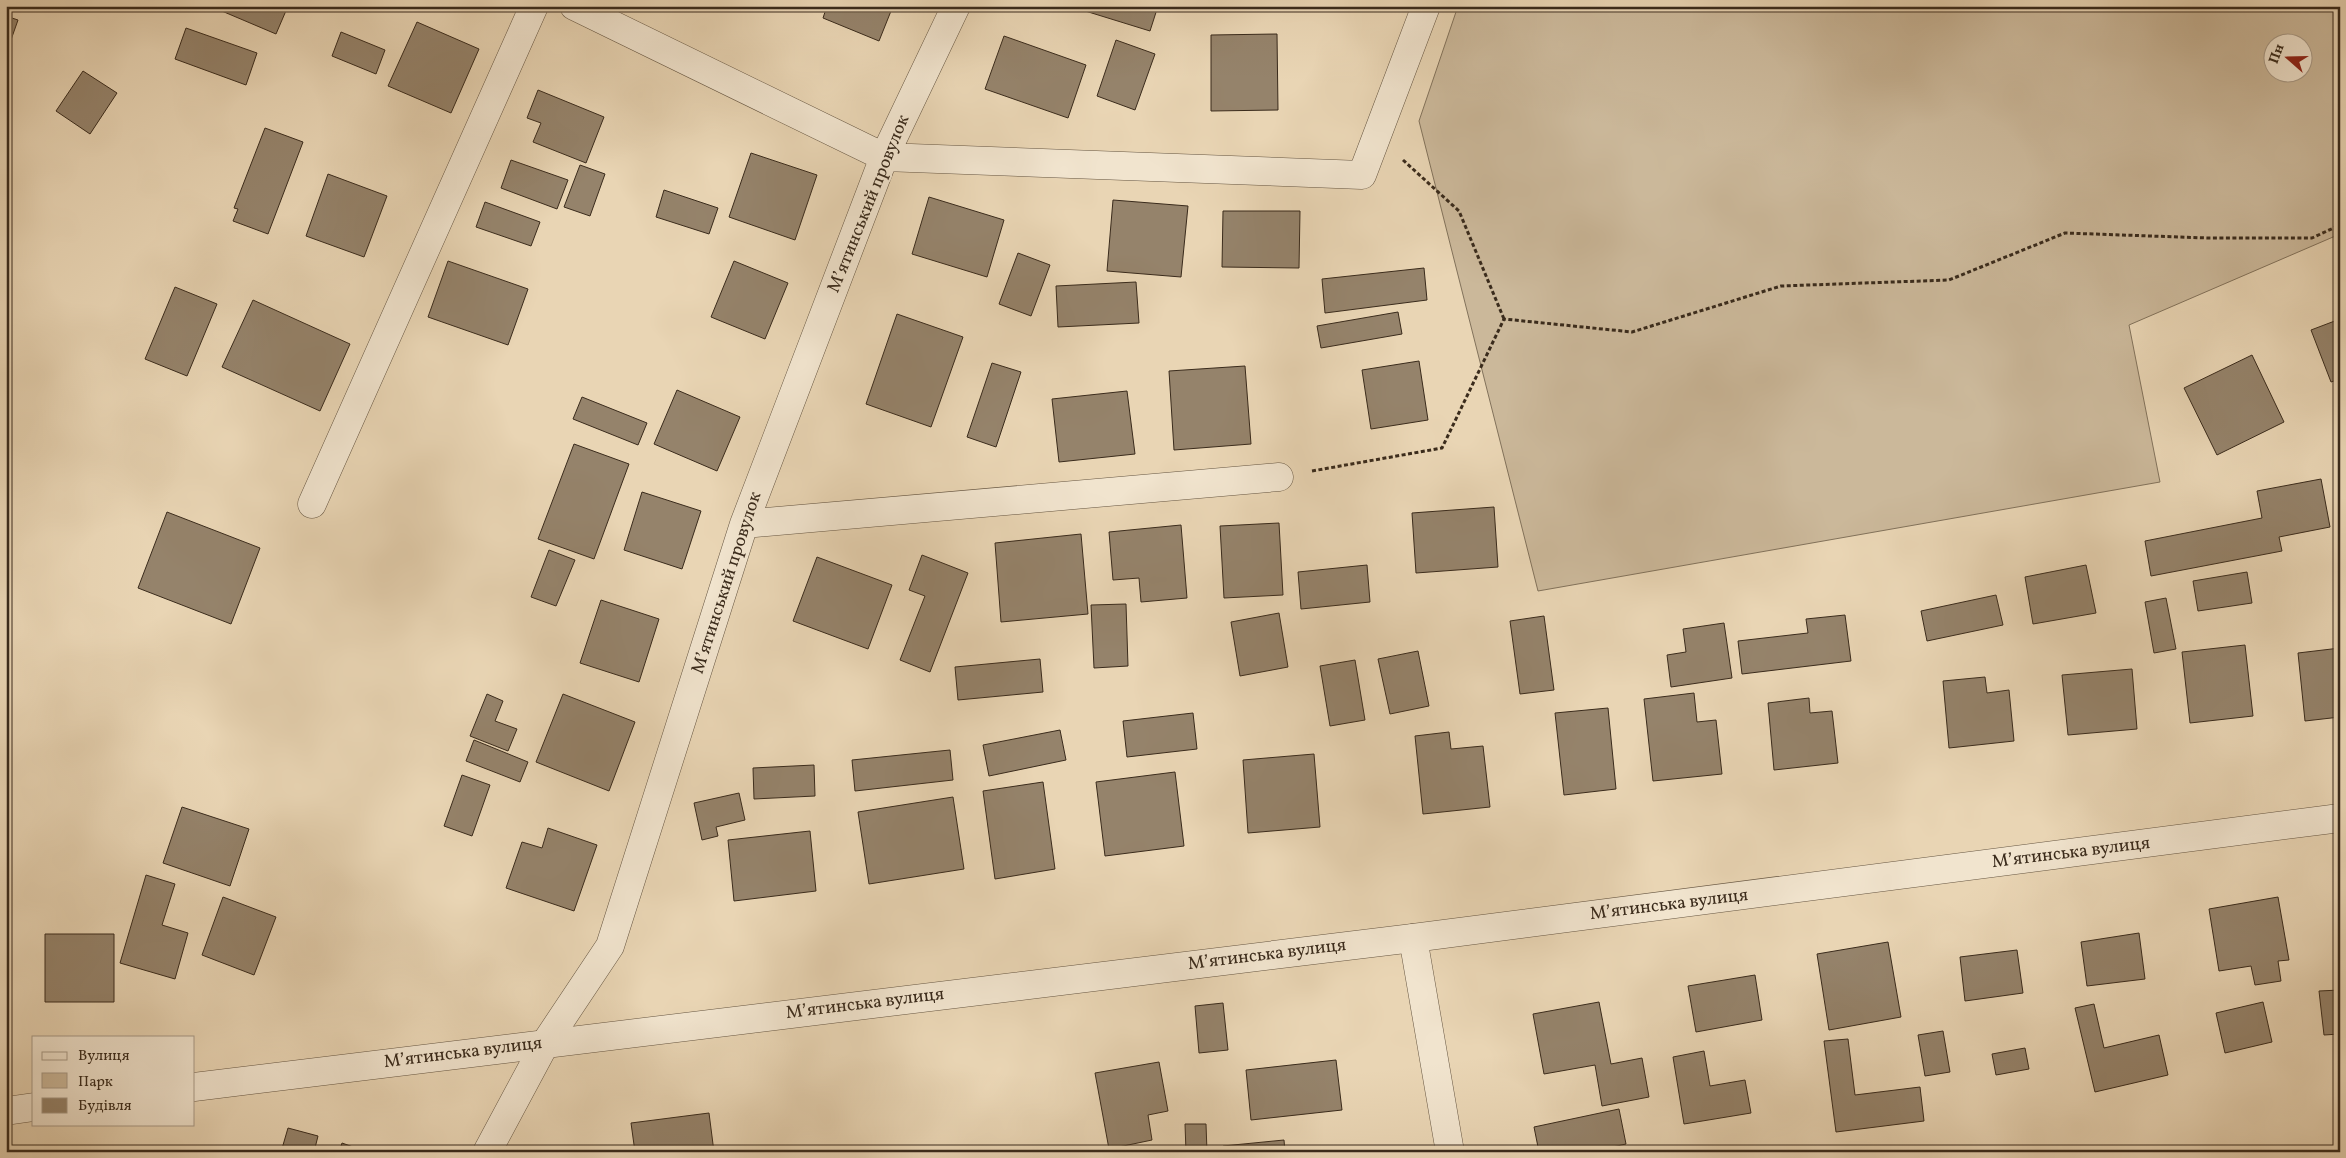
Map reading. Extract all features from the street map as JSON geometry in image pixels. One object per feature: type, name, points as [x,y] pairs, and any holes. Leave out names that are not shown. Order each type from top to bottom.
[{"type":"street","points":[[312,504],[534,6]]},
{"type":"street","points":[[574,6],[884,157],[1362,175],[1426,6]]},
{"type":"street","name":"Мʼятинський провулок","points":[[487,1152],[546,1042],[610,946],[744,524],[884,157],[956,6]]},
{"type":"street","points":[[744,524],[1279,477]]},
{"type":"street","name":"Мʼятинська вулиця","points":[[195,1087],[546,1042],[1413,938],[2340,818]]},
{"type":"street","points":[[1413,938],[1450,1152]]},
{"type":"street","points":[[6,1110],[32,1107]]},
{"type":"path","points":[[1279,477],[1442,448],[1504,318],[1459,211],[1376,137]]},
{"type":"path","points":[[1504,318],[1632,332],[1781,286],[1949,280],[2065,233],[2208,238],[2312,238],[2340,225]]},
{"type":"green space","points":[[1458,6],[2340,6],[2340,234],[2129,325],[2160,482],[1538,591],[1419,121]]},
{"type":"building","points":[[210,6],[288,6],[276,34]]},
{"type":"building","points":[[827,6],[893,6],[879,41],[823,18]]},
{"type":"building","points":[[1083,6],[1158,6],[1150,31],[1082,10]]},
{"type":"building","points":[[6,16],[18,20],[6,54]]},
{"type":"building","points":[[417,22],[479,49],[451,113],[388,86]]},
{"type":"building","points":[[186,28],[257,53],[246,85],[175,59]]},
{"type":"building","points":[[341,32],[385,50],[376,74],[332,56]]},
{"type":"building","points":[[1277,34],[1278,110],[1211,111],[1211,35]]},
{"type":"building","points":[[1004,36],[1086,65],[1068,118],[985,89]]},
{"type":"building","points":[[1116,40],[1155,54],[1135,110],[1097,96]]},
{"type":"building","points":[[83,71],[117,93],[90,134],[56,111]]},
{"type":"building","points":[[538,90],[604,117],[586,163],[533,142],[541,123],[527,118]]},
{"type":"building","points":[[265,128],[303,142],[268,234],[233,221],[238,209],[234,208]]},
{"type":"building","points":[[751,153],[817,175],[795,240],[729,217]]},
{"type":"building","points":[[511,160],[568,180],[557,209],[501,188]]},
{"type":"building","points":[[580,165],[605,174],[590,216],[564,207]]},
{"type":"building","points":[[328,174],[387,196],[364,257],[306,236]]},
{"type":"building","points":[[664,190],[718,208],[709,234],[656,217]]},
{"type":"building","points":[[929,197],[1004,220],[987,277],[912,254]]},
{"type":"building","points":[[1113,200],[1188,206],[1181,277],[1107,271]]},
{"type":"building","points":[[485,202],[540,222],[531,246],[476,227]]},
{"type":"building","points":[[1223,211],[1300,211],[1299,268],[1222,267]]},
{"type":"building","points":[[1018,253],[1050,265],[1031,316],[999,304]]},
{"type":"building","points":[[448,261],[528,289],[508,345],[428,317]]},
{"type":"building","points":[[734,261],[788,283],[765,339],[711,317]]},
{"type":"building","points":[[1424,268],[1427,300],[1325,313],[1322,279]]},
{"type":"building","points":[[1136,282],[1139,323],[1058,327],[1056,286]]},
{"type":"building","points":[[175,287],[217,304],[187,376],[145,359]]},
{"type":"building","points":[[253,300],[350,344],[320,411],[222,367]]},
{"type":"building","points":[[1398,312],[1402,334],[1321,348],[1317,326]]},
{"type":"building","points":[[897,314],[963,337],[931,427],[866,404]]},
{"type":"building","points":[[2340,319],[2340,379],[2331,382],[2311,330]]},
{"type":"building","points":[[2252,355],[2284,422],[2217,455],[2184,388]]},
{"type":"building","points":[[1419,361],[1428,420],[1371,429],[1362,370]]},
{"type":"building","points":[[992,363],[1021,372],[996,447],[967,437]]},
{"type":"building","points":[[1245,366],[1251,444],[1174,450],[1169,371]]},
{"type":"building","points":[[677,390],[740,417],[717,471],[654,444]]},
{"type":"building","points":[[1127,391],[1135,454],[1059,462],[1052,399]]},
{"type":"building","points":[[582,397],[647,423],[638,445],[573,419]]},
{"type":"building","points":[[574,444],[629,464],[594,559],[538,539]]},
{"type":"building","points":[[2321,479],[2330,527],[2279,537],[2282,551],[2151,576],[2145,541],[2262,518],[2257,491]]},
{"type":"building","points":[[642,492],[701,511],[682,569],[624,550]]},
{"type":"building","points":[[1494,507],[1498,567],[1416,573],[1412,513]]},
{"type":"building","points":[[167,512],[260,548],[231,624],[138,588]]},
{"type":"building","points":[[1279,523],[1283,595],[1224,598],[1220,526]]},
{"type":"building","points":[[1181,525],[1187,598],[1141,602],[1139,578],[1113,580],[1109,532]]},
{"type":"building","points":[[1081,534],[1088,614],[1001,622],[995,543]]},
{"type":"building","points":[[549,550],[575,560],[556,606],[531,597]]},
{"type":"building","points":[[922,555],[968,573],[930,672],[900,660],[925,596],[909,590]]},
{"type":"building","points":[[817,557],[892,585],[868,649],[793,621]]},
{"type":"building","points":[[1367,565],[1370,602],[1301,609],[1298,572]]},
{"type":"building","points":[[2086,565],[2096,613],[2033,624],[2025,577]]},
{"type":"building","points":[[2247,572],[2252,603],[2198,611],[2193,581]]},
{"type":"building","points":[[1996,595],[2003,625],[1927,641],[1921,611]]},
{"type":"building","points":[[2166,598],[2176,649],[2154,653],[2145,602]]},
{"type":"building","points":[[601,600],[659,619],[639,682],[580,663]]},
{"type":"building","points":[[1126,604],[1128,666],[1094,668],[1091,605]]},
{"type":"building","points":[[1279,613],[1288,667],[1240,676],[1231,622]]},
{"type":"building","points":[[1845,615],[1851,661],[1742,674],[1738,641],[1808,633],[1806,619]]},
{"type":"building","points":[[1544,616],[1554,690],[1520,694],[1510,621]]},
{"type":"building","points":[[1724,623],[1732,678],[1671,687],[1667,655],[1686,652],[1683,629]]},
{"type":"building","points":[[2245,645],[2253,716],[2190,723],[2182,652]]},
{"type":"building","points":[[2340,648],[2340,717],[2305,721],[2298,653]]},
{"type":"building","points":[[1418,651],[1429,706],[1390,714],[1378,659]]},
{"type":"building","points":[[1040,659],[1043,692],[958,700],[955,667]]},
{"type":"building","points":[[1355,660],[1365,720],[1330,726],[1320,666]]},
{"type":"building","points":[[2132,669],[2137,729],[2068,735],[2062,675]]},
{"type":"building","points":[[1985,677],[1987,693],[2009,690],[2014,741],[1949,748],[1943,681]]},
{"type":"building","points":[[1694,693],[1697,722],[1716,720],[1722,774],[1653,781],[1644,699]]},
{"type":"building","points":[[487,694],[503,701],[495,721],[517,729],[508,751],[470,736]]},
{"type":"building","points":[[563,694],[635,722],[609,791],[536,762]]},
{"type":"building","points":[[1809,698],[1810,713],[1832,711],[1838,763],[1774,770],[1768,703]]},
{"type":"building","points":[[1608,708],[1616,789],[1564,795],[1555,713]]},
{"type":"building","points":[[1193,713],[1197,749],[1127,757],[1123,721]]},
{"type":"building","points":[[1060,730],[1066,760],[989,776],[983,745]]},
{"type":"building","points":[[1449,732],[1451,749],[1483,746],[1490,807],[1423,814],[1415,736]]},
{"type":"building","points":[[474,740],[528,762],[520,782],[466,761]]},
{"type":"building","points":[[950,750],[953,780],[855,791],[852,760]]},
{"type":"building","points":[[1314,754],[1320,827],[1248,833],[1243,760]]},
{"type":"building","points":[[814,765],[815,796],[754,799],[753,768]]},
{"type":"building","points":[[1175,772],[1184,846],[1105,856],[1096,782]]},
{"type":"building","points":[[462,775],[490,785],[472,836],[444,826]]},
{"type":"building","points":[[1043,782],[1055,869],[995,879],[983,791]]},
{"type":"building","points":[[739,793],[745,820],[716,827],[718,836],[702,840],[694,803]]},
{"type":"building","points":[[953,797],[964,869],[869,884],[858,812]]},
{"type":"building","points":[[182,807],[249,829],[230,886],[163,863]]},
{"type":"building","points":[[548,828],[597,845],[574,911],[506,888],[522,842],[542,848]]},
{"type":"building","points":[[810,831],[816,891],[734,901],[728,840]]},
{"type":"building","points":[[146,875],[175,884],[162,925],[188,933],[175,979],[120,963]]},
{"type":"building","points":[[223,897],[276,917],[254,975],[202,955]]},
{"type":"building","points":[[2278,897],[2289,960],[2278,961],[2281,981],[2255,985],[2251,966],[2219,971],[2209,909]]},
{"type":"building","points":[[2139,933],[2145,979],[2087,986],[2081,942]]},
{"type":"building","points":[[45,934],[114,934],[114,1002],[45,1002]]},
{"type":"building","points":[[1888,942],[1901,1017],[1829,1030],[1817,954]]},
{"type":"building","points":[[2017,950],[2023,993],[1965,1001],[1960,957]]},
{"type":"building","points":[[1755,975],[1762,1020],[1696,1032],[1688,986]]},
{"type":"building","points":[[2340,990],[2340,1034],[2324,1035],[2319,991]]},
{"type":"building","points":[[1599,1002],[1611,1064],[1642,1058],[1649,1097],[1602,1106],[1595,1065],[1544,1074],[1533,1014]]},
{"type":"building","points":[[2263,1002],[2272,1042],[2225,1053],[2216,1013]]},
{"type":"building","points":[[1223,1003],[1228,1050],[1199,1053],[1195,1006]]},
{"type":"building","points":[[2094,1004],[2104,1048],[2159,1035],[2168,1075],[2095,1092],[2075,1008]]},
{"type":"building","points":[[1943,1031],[1950,1072],[1925,1076],[1918,1035]]},
{"type":"building","points":[[1848,1039],[1855,1095],[1920,1087],[1924,1121],[1836,1132],[1824,1041]]},
{"type":"building","points":[[2025,1048],[2029,1069],[1996,1075],[1992,1054]]},
{"type":"building","points":[[1704,1051],[1710,1086],[1745,1080],[1751,1113],[1684,1124],[1673,1057]]},
{"type":"building","points":[[1336,1060],[1342,1110],[1251,1120],[1246,1070]]},
{"type":"building","points":[[1159,1062],[1168,1111],[1148,1115],[1152,1140],[1109,1149],[1095,1073]]},
{"type":"building","points":[[1619,1109],[1626,1144],[1590,1152],[1539,1152],[1534,1127]]},
{"type":"building","points":[[709,1113],[714,1152],[635,1152],[631,1123]]},
{"type":"building","points":[[1185,1124],[1206,1124],[1207,1152],[1186,1152]]},
{"type":"building","points":[[288,1128],[318,1136],[314,1152],[281,1152]]},
{"type":"building","points":[[1284,1140],[1285,1152],[1223,1152],[1223,1146]]},
{"type":"building","points":[[342,1143],[367,1152],[339,1152]]},
{"type":"building","points":[[898,1148],[926,1148],[926,1152],[898,1152]]}]
